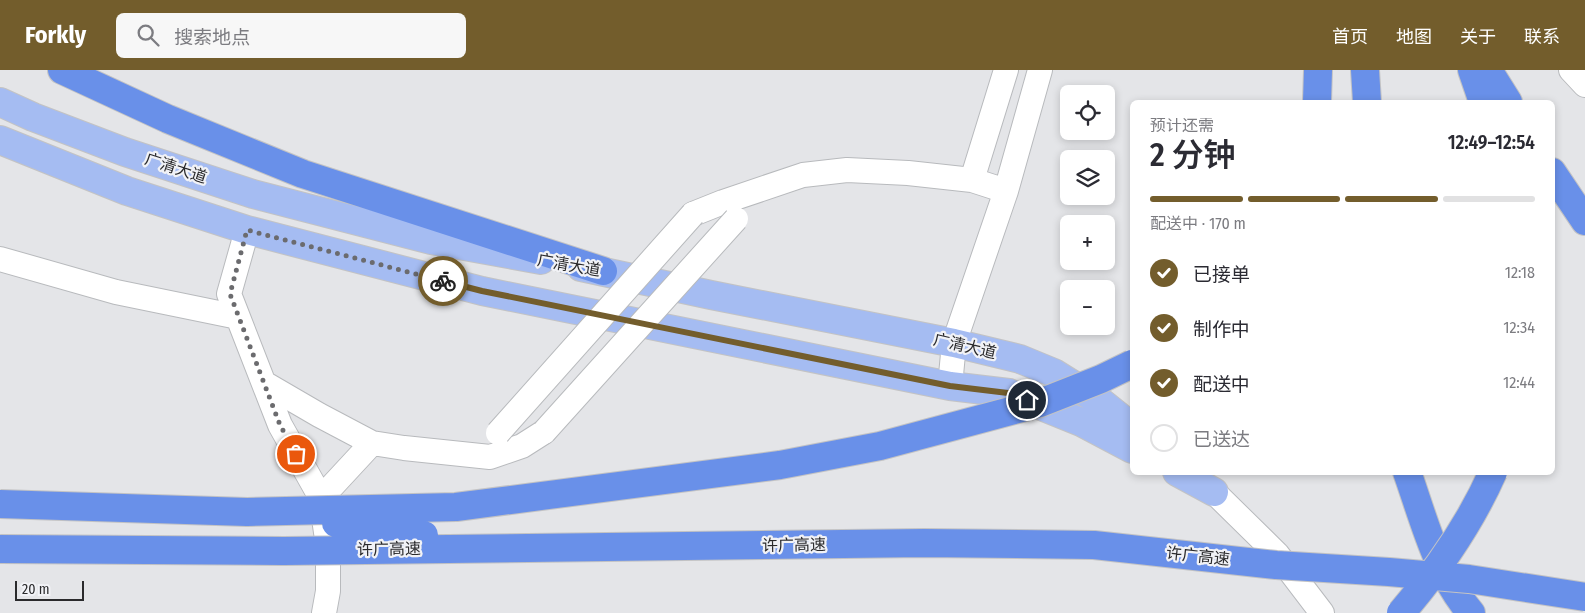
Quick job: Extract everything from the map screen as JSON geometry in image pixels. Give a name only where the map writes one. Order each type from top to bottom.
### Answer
[{"type":"highway","points":[[62,70],[168,119],[303,174],[603,271]]},
{"type":"highway","points":[[1317,100],[1318,70]]},
{"type":"highway","points":[[1365,70],[1367,100]]},
{"type":"highway","points":[[1472,70],[1482,100]]},
{"type":"highway","points":[[1488,70],[1507,100]]},
{"type":"highway","points":[[1555,176],[1585,221]]},
{"type":"highway","points":[[0,504],[247,512],[456,507],[780,465],[880,446],[1040,403],[1101,379],[1130,365]]},
{"type":"highway","points":[[1408,475],[1432,546],[1459,599],[1471,613]]},
{"type":"highway","points":[[1401,613],[1453,546],[1475,510],[1492,475]]},
{"type":"highway","points":[[247,512],[520,547]]},
{"type":"highway","name":"许广高速","points":[[0,550],[284,551],[924,543],[1094,545],[1276,564],[1469,579],[1585,597]]},
{"type":"main road","name":"广清大道","points":[[0,102],[33,117],[125,152],[253,194],[431,240],[603,271],[711,295],[954,343],[1020,359],[1054,373],[1102,403],[1130,425]]},
{"type":"main road","points":[[0,140],[127,191],[247,230],[482,291],[950,386],[1008,393],[1081,422],[1130,448]]},
{"type":"main road","points":[[1183,475],[1214,492]]},
{"type":"main road","points":[[1193,475],[1214,492]]},
{"type":"street","points":[[972,180],[1006,70]]},
{"type":"street","points":[[950,386],[954,343],[1006,191],[1040,70]]},
{"type":"street","points":[[1571,70],[1585,85]]},
{"type":"street","points":[[456,454],[483,445],[498,433],[693,214],[803,175],[847,170],[908,173],[972,180],[1006,191]]},
{"type":"street","points":[[264,383],[372,443],[490,457],[522,446],[544,432],[763,190]]},
{"type":"street","points":[[247,230],[230,294],[280,425],[321,498],[328,546],[328,591],[324,613]]},
{"type":"street","points":[[0,259],[116,292],[238,317]]},
{"type":"street","points":[[321,498],[372,443]]},
{"type":"street","points":[[1214,492],[1277,554],[1322,613]]},
{"type":"way so far","points":[[296,454],[280,425],[230,294],[247,230],[443,281]]},
{"type":"route","points":[[443,281],[482,291],[950,386],[1008,393],[1027,400]]}]
